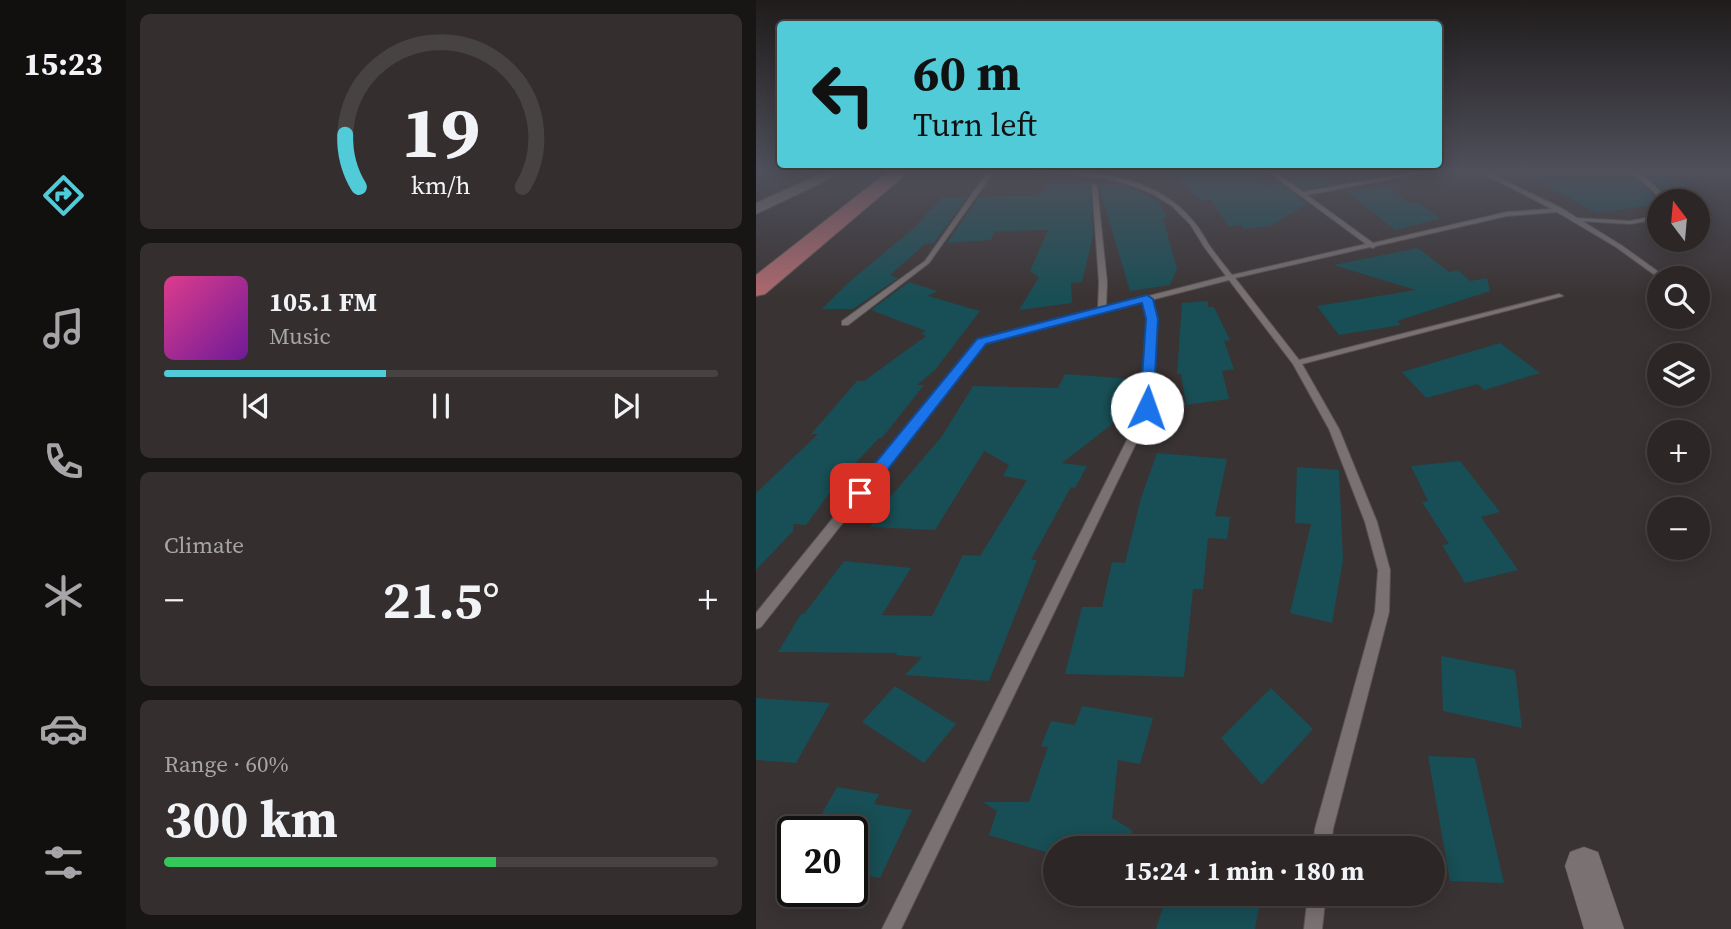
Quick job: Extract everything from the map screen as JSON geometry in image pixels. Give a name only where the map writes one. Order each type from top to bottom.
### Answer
[{"type":"highway","points":[[756,268],[827,213]]},
{"type":"highway","points":[[756,288],[848,213]]},
{"type":"street","points":[[1584,866],[1604,929]]},
{"type":"lane","points":[[845,323],[927,262],[961,213]]},
{"type":"lane","points":[[1097,213],[1103,282],[1102,310]]},
{"type":"lane","points":[[1186,213],[1197,225],[1207,247],[1297,363],[1334,429],[1371,522],[1384,570],[1382,612],[1323,836]]},
{"type":"lane","points":[[1328,213],[1373,246]]},
{"type":"lane","points":[[756,623],[981,341],[1231,277],[1516,213]]},
{"type":"lane","points":[[1568,213],[1648,266]]},
{"type":"lane","points":[[1577,218],[1615,223],[1647,221]]},
{"type":"lane","points":[[1297,363],[1559,296]]},
{"type":"lane","points":[[891,929],[1147,408],[1152,319],[1147,299]]},
{"type":"lane","points":[[1313,929],[1316,906]]},
{"type":"building","points":[[927,213],[955,213],[934,243],[925,244],[890,275],[898,278],[853,309],[822,309],[849,282],[915,227]]},
{"type":"building","points":[[968,213],[1092,213],[1093,236],[1082,282],[1071,283],[1072,303],[1019,310],[1039,277],[1030,271],[1048,230],[995,231],[991,240],[947,243]]},
{"type":"building","points":[[1107,213],[1165,213],[1167,217],[1163,218],[1177,269],[1170,285],[1130,291]]},
{"type":"building","points":[[1220,213],[1291,213],[1270,226],[1244,229],[1241,225],[1229,227]]},
{"type":"building","points":[[1374,213],[1433,213],[1440,219],[1395,230]]},
{"type":"building","points":[[1418,248],[1449,272],[1458,270],[1470,281],[1487,278],[1490,291],[1397,321],[1401,325],[1339,335],[1317,306],[1416,290],[1333,265]]},
{"type":"building","points":[[909,282],[937,291],[928,296],[980,311],[935,370],[917,385],[924,385],[882,438],[879,438],[836,484],[806,525],[794,524],[793,531],[756,570],[756,493],[818,434],[811,434],[857,381],[864,381],[926,336],[921,334],[926,331],[871,310]]},
{"type":"building","points":[[1208,301],[1208,307],[1214,307],[1230,340],[1224,341],[1234,369],[1222,371],[1229,399],[1186,405],[1181,374],[1177,374],[1182,303]]},
{"type":"building","points":[[1500,343],[1540,373],[1484,390],[1478,384],[1426,398],[1402,372]]},
{"type":"building","points":[[1065,374],[1131,379],[1111,425],[1062,463],[1087,466],[1075,488],[1071,487],[1031,560],[1037,560],[989,681],[905,675],[922,657],[896,655],[897,653],[778,652],[801,614],[804,614],[844,561],[911,568],[882,615],[932,616],[963,555],[980,556],[1027,480],[1003,476],[1009,465],[984,451],[935,530],[870,527],[887,501],[942,436],[973,386],[1058,388]]},
{"type":"building","points":[[1157,453],[1227,459],[1215,516],[1230,517],[1227,539],[1208,538],[1203,589],[1193,589],[1184,677],[1065,674],[1082,607],[1102,607],[1112,562],[1125,563],[1141,498]]},
{"type":"building","points":[[1460,461],[1500,512],[1481,517],[1518,570],[1465,583],[1442,545],[1449,544],[1422,502],[1428,501],[1411,466]]},
{"type":"building","points":[[1297,467],[1339,470],[1343,560],[1332,623],[1290,613],[1311,524],[1295,523]]},
{"type":"building","points":[[1441,656],[1515,670],[1522,728],[1443,711]]},
{"type":"building","points":[[895,686],[956,724],[924,763],[862,722]]},
{"type":"building","points":[[1271,688],[1313,729],[1262,785],[1221,738]]},
{"type":"building","points":[[756,698],[830,703],[796,763],[756,760]]},
{"type":"building","points":[[1082,706],[1153,718],[1140,764],[1118,760],[1112,818],[1132,830],[1132,836],[1043,836],[1043,851],[989,835],[997,811],[983,802],[1029,802],[1048,747],[1041,746],[1051,721],[1075,725]]},
{"type":"building","points":[[1428,756],[1475,758],[1504,883],[1450,881],[1445,836],[1442,836]]},
{"type":"building","points":[[837,787],[879,794],[874,804],[912,810],[880,878],[868,876],[868,816],[821,816]]},
{"type":"building","points":[[1163,906],[1260,906],[1255,929],[1156,929]]},
{"type":"route","points":[[860,493],[981,341],[1147,299],[1152,319],[1147,408]]}]
